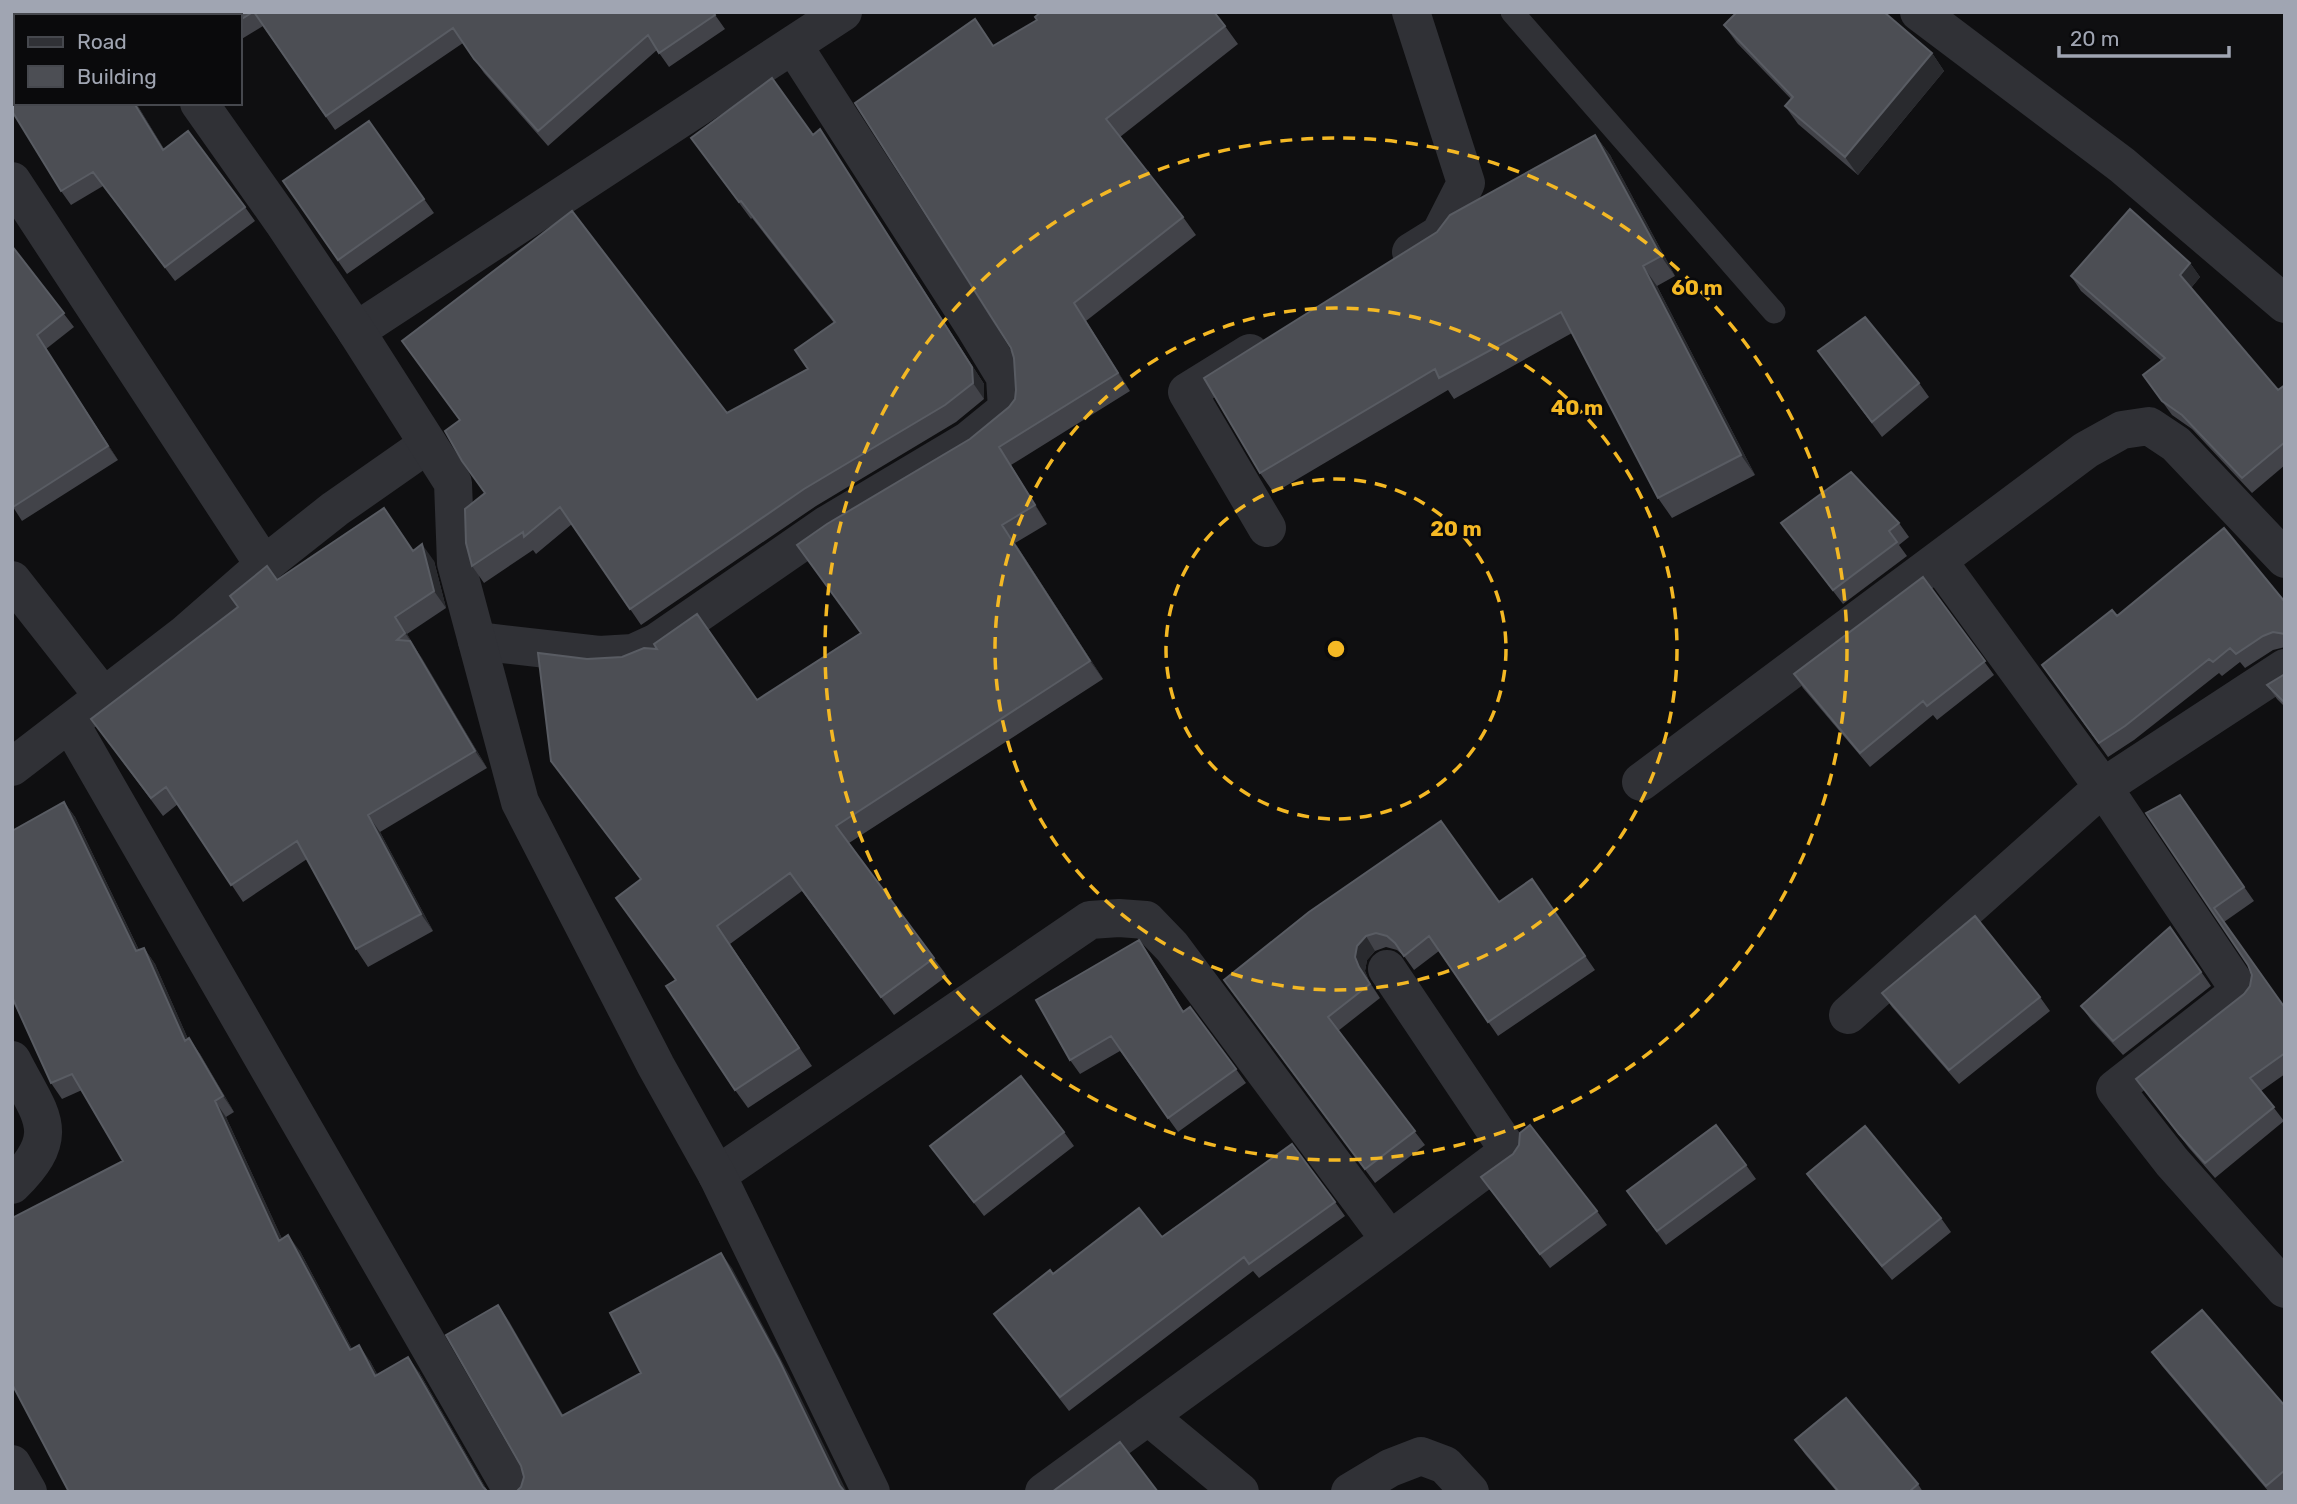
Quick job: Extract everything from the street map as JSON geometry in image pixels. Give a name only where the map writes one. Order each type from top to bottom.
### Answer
[{"type":"street","points":[[356,331],[843,12]]},
{"type":"street","points":[[1382,270],[1440,234],[1466,183],[1410,12]]},
{"type":"street","points":[[1919,12],[2122,165],[2285,304]]},
{"type":"street","points":[[477,641],[599,654],[633,653],[657,642],[828,524],[969,440],[1007,409],[1005,377],[793,45]]},
{"type":"street","points":[[200,105],[356,331],[453,483],[456,563],[520,802],[656,1066],[718,1175],[871,1492]]},
{"type":"street","points":[[12,181],[264,565]]},
{"type":"street","points":[[1267,527],[1187,392],[1279,335]]},
{"type":"street","points":[[1641,782],[2086,450],[2122,430],[2149,426],[2176,444],[2285,559]]},
{"type":"street","points":[[12,767],[184,634],[264,565],[335,509],[428,444]]},
{"type":"street","points":[[1938,561],[2103,787],[2240,991],[2115,1089],[2172,1162],[2285,1289]]},
{"type":"street","points":[[12,580],[104,697]]},
{"type":"street","points":[[1848,1015],[2103,787],[2285,668]]},
{"type":"street","points":[[70,723],[513,1492]]},
{"type":"street","points":[[718,1175],[1090,920],[1146,920],[1172,947],[1390,1240]]},
{"type":"street","points":[[1044,1492],[1509,1151],[1387,969]]},
{"type":"street","points":[[12,1060],[45,1126],[42,1144],[31,1166],[12,1185]]},
{"type":"street","points":[[1147,1416],[1240,1492]]},
{"type":"street","points":[[1350,1492],[1390,1468],[1421,1456],[1445,1465],[1470,1492]]},
{"type":"street","points":[[12,1464],[28,1492]]},
{"type":"lane","points":[[1512,12],[1774,312]]},
{"type":"building","points":[[186,12],[253,12],[242,19],[242,14]]},
{"type":"building","points":[[254,12],[713,12],[715,15],[659,53],[648,35],[538,131],[474,59],[453,28],[326,116]]},
{"type":"building","points":[[1041,12],[1214,12],[1225,26],[1106,119],[1183,217],[1074,303],[1118,373],[999,447],[1035,505],[1002,525],[1090,661],[836,826],[934,958],[881,997],[790,873],[717,926],[799,1048],[735,1090],[666,986],[676,980],[616,898],[641,879],[551,761],[538,653],[587,659],[622,657],[644,648],[657,649],[654,644],[697,614],[757,700],[861,633],[797,545],[827,524],[970,439],[1009,407],[1015,399],[1016,390],[1011,348],[855,103],[975,19],[993,46],[1037,20],[1035,17]]},
{"type":"building","points":[[1737,12],[1884,12],[1932,53],[1845,157],[1785,106],[1793,97],[1724,25]]},
{"type":"building","points":[[772,78],[813,135],[820,129],[972,367],[973,383],[945,405],[804,489],[630,609],[560,507],[524,537],[523,532],[472,566],[466,543],[465,509],[485,493],[445,431],[460,420],[402,341],[572,211],[727,413],[808,369],[795,350],[835,322],[691,138]]},
{"type":"building","points":[[12,105],[135,105],[163,150],[188,131],[245,207],[165,267],[93,172],[61,191],[12,111]]},
{"type":"building","points":[[369,121],[424,199],[338,260],[283,181]]},
{"type":"building","points":[[1595,135],[1661,256],[1643,266],[1741,455],[1658,498],[1561,312],[1439,378],[1435,369],[1260,473],[1204,378],[1437,232],[1450,215]]},
{"type":"building","points":[[2130,209],[2190,263],[2180,275],[2278,390],[2285,385],[2285,442],[2242,478],[2182,415],[2162,401],[2143,375],[2165,358],[2071,276]]},
{"type":"building","points":[[12,246],[64,313],[37,335],[108,446],[13,507]]},
{"type":"building","points":[[1865,317],[1919,383],[1872,422],[1818,351]]},
{"type":"building","points":[[1851,472],[1899,523],[1889,531],[1897,542],[1833,590],[1781,523]]},
{"type":"building","points":[[384,508],[413,551],[422,544],[434,591],[395,617],[405,633],[397,640],[410,641],[475,751],[368,815],[421,914],[356,949],[297,841],[231,885],[166,787],[151,798],[91,719],[238,607],[230,596],[267,566],[277,580]]},
{"type":"building","points":[[2224,528],[2285,602],[2285,634],[2273,632],[2236,654],[2230,648],[2213,662],[2209,659],[2125,726],[2099,743],[2042,665],[2112,610],[2117,616]]},
{"type":"building","points":[[1923,577],[1985,661],[1927,706],[1923,701],[1860,753],[1794,674]]},
{"type":"building","points":[[2285,674],[2285,703],[2267,685]]},
{"type":"building","points":[[2180,795],[2244,887],[2214,908],[2285,1008],[2285,1053],[2250,1078],[2274,1107],[2205,1163],[2136,1079],[2244,994],[2250,986],[2252,975],[2248,965],[2146,813]]},
{"type":"building","points":[[64,802],[136,951],[144,948],[185,1041],[189,1038],[223,1096],[215,1101],[279,1241],[288,1235],[350,1350],[359,1345],[375,1376],[408,1357],[488,1492],[69,1492],[12,1384],[12,1218],[123,1161],[72,1074],[51,1083],[12,997],[12,831]]},
{"type":"building","points":[[1441,821],[1499,902],[1532,879],[1585,956],[1488,1022],[1429,936],[1404,956],[1387,936],[1376,933],[1366,936],[1357,946],[1355,957],[1370,984],[1328,1017],[1415,1131],[1365,1169],[1224,980],[1309,912]]},
{"type":"building","points":[[1975,916],[2040,997],[1949,1070],[1882,993]]},
{"type":"building","points":[[2170,927],[2201,972],[2113,1041],[2081,1006]]},
{"type":"building","points":[[1139,940],[1183,1012],[1190,1007],[1236,1069],[1168,1118],[1111,1036],[1070,1060],[1036,1000]]},
{"type":"building","points":[[1021,1076],[1064,1132],[974,1202],[930,1146]]},
{"type":"building","points":[[1530,1125],[1597,1211],[1540,1254],[1481,1177],[1513,1154],[1519,1145],[1520,1133]]},
{"type":"building","points":[[1716,1125],[1746,1165],[1657,1231],[1627,1191]]},
{"type":"building","points":[[1865,1126],[1941,1218],[1882,1266],[1807,1174]]},
{"type":"building","points":[[1292,1144],[1335,1202],[1249,1264],[1244,1257],[1060,1397],[994,1314],[1050,1270],[1053,1274],[1139,1208],[1162,1237]]},
{"type":"building","points":[[721,1253],[779,1360],[845,1492],[516,1492],[524,1477],[521,1466],[446,1335],[498,1305],[562,1416],[641,1373],[610,1313]]},
{"type":"building","points":[[2202,1310],[2285,1406],[2285,1470],[2266,1486],[2152,1352]]},
{"type":"building","points":[[1846,1398],[1918,1484],[1909,1492],[1839,1492],[1795,1440]]},
{"type":"building","points":[[1120,1442],[1158,1492],[1052,1492]]}]
